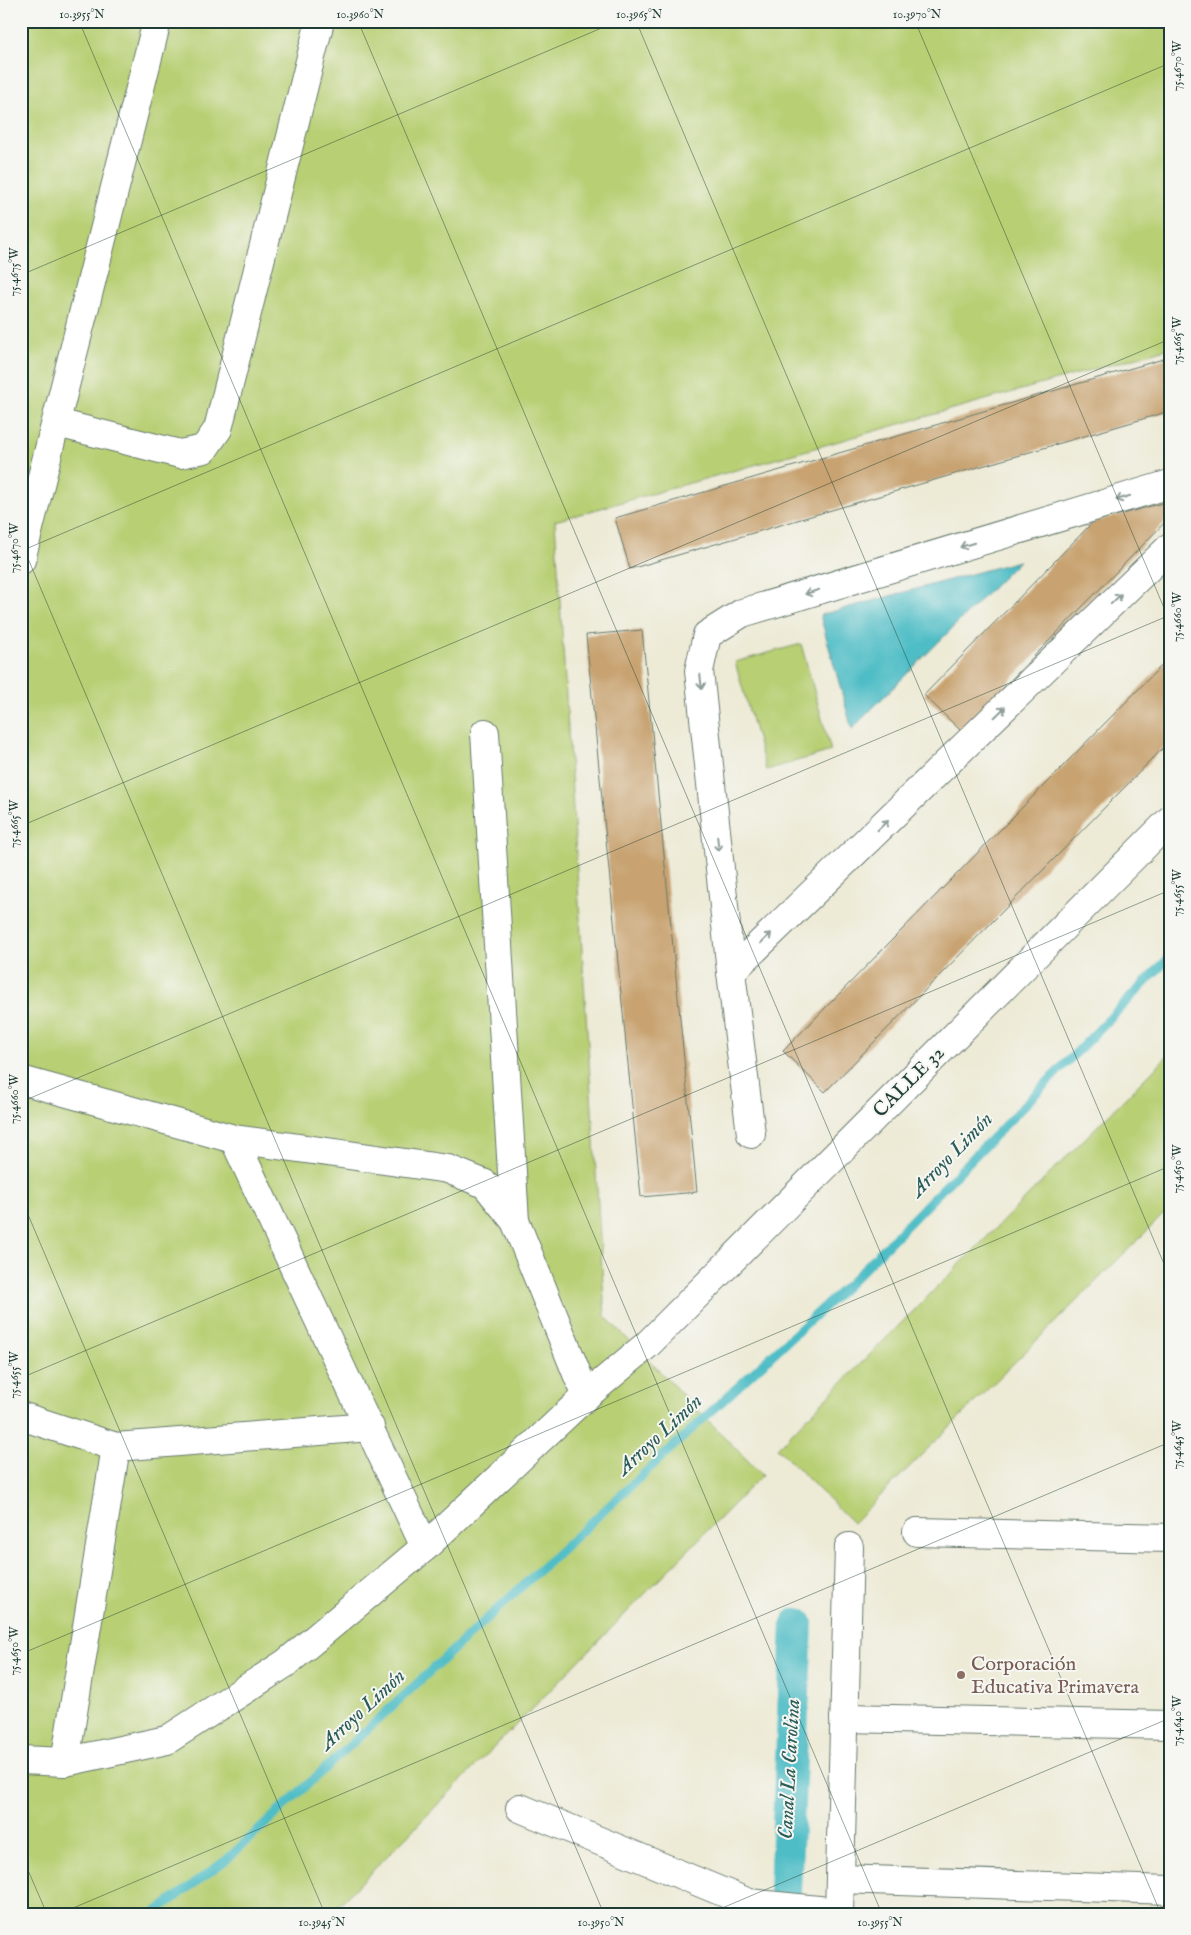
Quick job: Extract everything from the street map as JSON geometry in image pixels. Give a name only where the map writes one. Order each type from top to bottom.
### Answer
[{"type":"street","points":[[21,560],[157,21]]},
{"type":"street","points":[[57,423],[180,454],[204,449],[218,429],[320,21]]},
{"type":"street","points":[[752,1134],[731,972],[699,672],[707,634],[742,613],[1170,484]]},
{"type":"street","points":[[731,972],[1170,547]]},
{"type":"street","points":[[485,733],[515,1221]]},
{"type":"street","name":"CALLE 32","points":[[21,1760],[65,1762],[167,1740],[286,1663],[425,1547],[586,1396],[648,1344],[1170,820]]},
{"type":"street","points":[[21,1080],[234,1139],[448,1169],[485,1184],[515,1221],[586,1396]]},
{"type":"street","points":[[234,1139],[425,1547]]},
{"type":"street","points":[[21,1416],[116,1446],[370,1427]]},
{"type":"street","points":[[65,1762],[116,1446]]},
{"type":"street","points":[[917,1532],[1170,1538]]},
{"type":"street","points":[[520,1808],[749,1903],[839,1913],[849,1547]]},
{"type":"street","points":[[844,1718],[1170,1725]]},
{"type":"street","points":[[840,1879],[1170,1890]]},
{"type":"green space","points":[[21,21],[1170,21],[1170,348],[555,521],[605,1316],[762,1475],[330,1914],[21,1914]]},
{"type":"green space","points":[[801,644],[831,751],[766,770],[735,662]]},
{"type":"green space","points":[[1170,1053],[1170,1208],[853,1523],[777,1448]]},
{"type":"water","points":[[1019,561],[852,729],[820,615]]},
{"type":"building","points":[[1170,357],[1170,411],[630,569],[615,518]]},
{"type":"building","points":[[1170,501],[1170,517],[961,731],[924,695],[1093,522]]},
{"type":"building","points":[[642,630],[697,1192],[641,1197],[586,635]]},
{"type":"building","points":[[1170,657],[1170,741],[825,1092],[783,1051]]},
{"type":"waterway","name":"Arroyo Limón","points":[[153,1914],[226,1860],[850,1283],[1170,957]]},
{"type":"waterway","name":"Canal La Carolina","points":[[784,1914],[797,1624]]},
{"type":"place","name":"Corporación Educativa Primavera","points":[[961,1675]]}]
